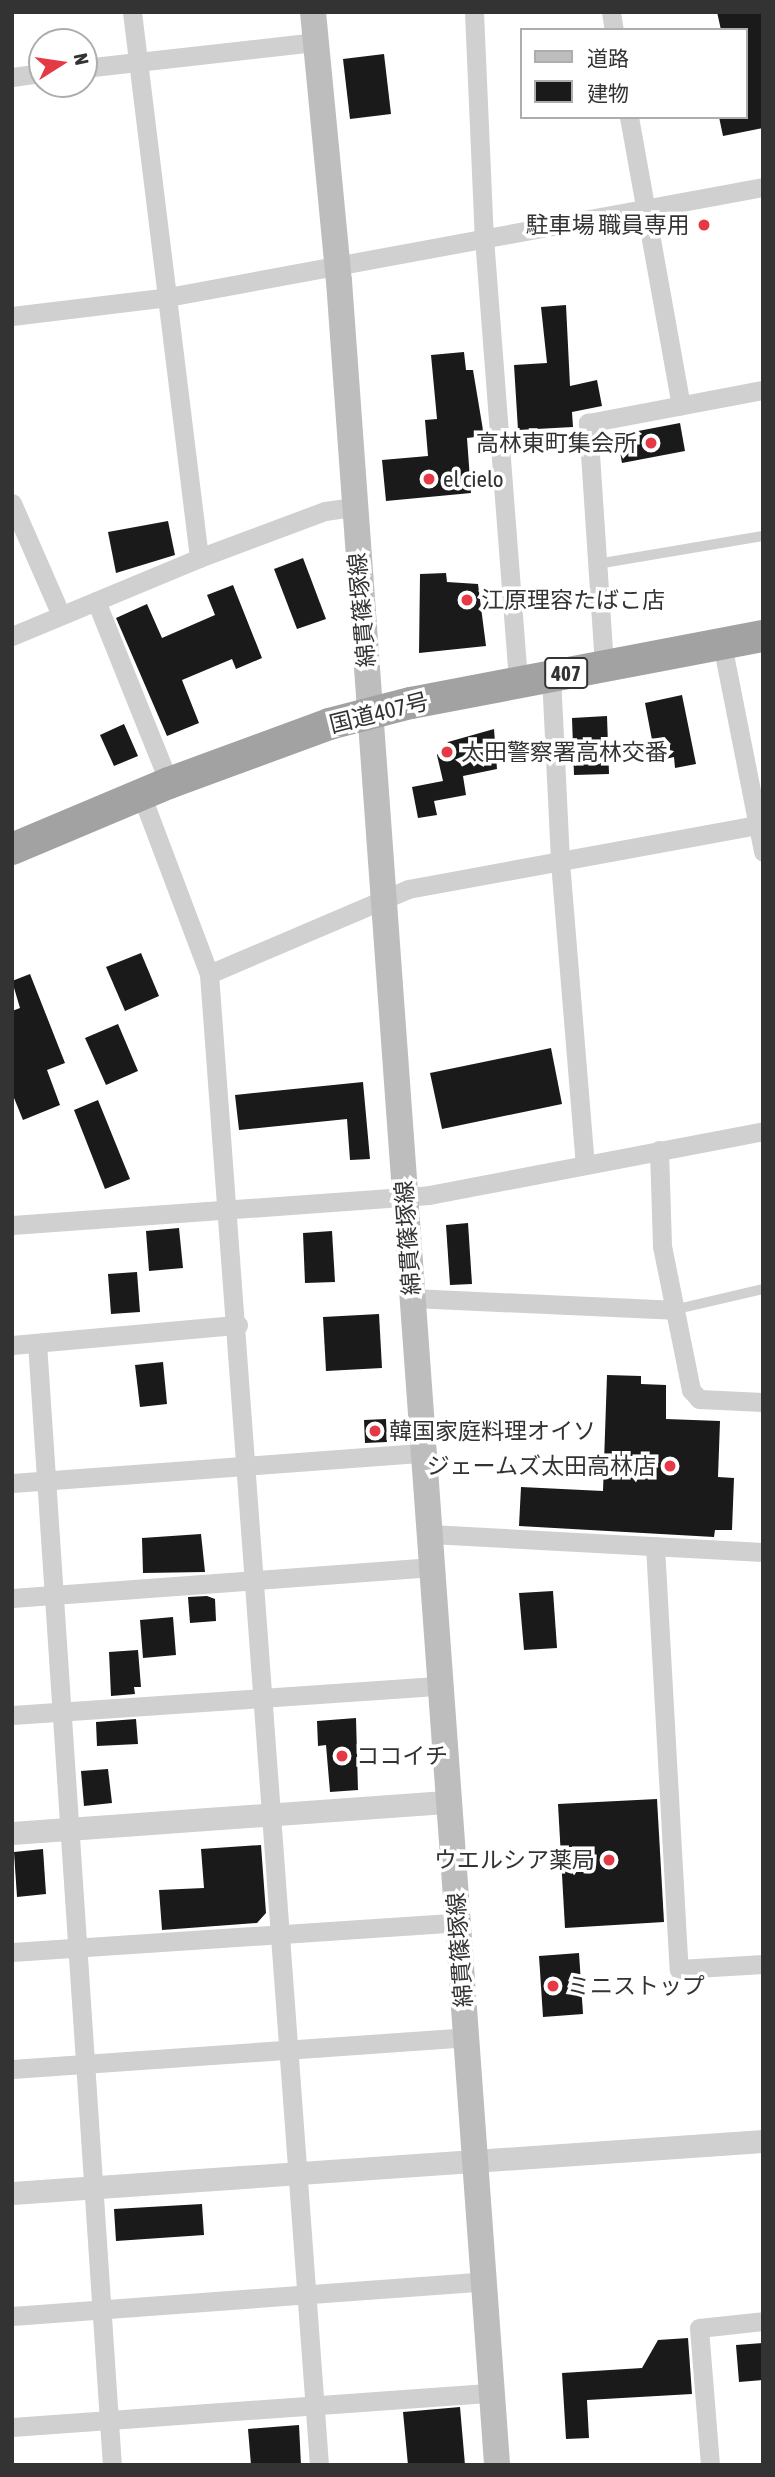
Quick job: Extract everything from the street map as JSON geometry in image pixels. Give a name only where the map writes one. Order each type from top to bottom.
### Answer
[{"type":"highway","name":"国道407号","points":[[12,849],[155,789],[371,712],[763,636]]},
{"type":"main road","name":"綿貫篠塚線","points":[[313,12],[338,266],[497,2465]]},
{"type":"street","points":[[132,12],[199,558]]},
{"type":"street","points":[[474,12],[484,238],[518,682]]},
{"type":"street","points":[[98,66],[317,42]]},
{"type":"street","points":[[629,119],[681,405]]},
{"type":"street","points":[[12,316],[168,297],[763,187]]},
{"type":"street","points":[[604,665],[588,423],[763,390]]},
{"type":"street","points":[[12,503],[61,615]]},
{"type":"street","points":[[12,636],[199,558],[325,511],[354,507]]},
{"type":"street","points":[[96,601],[209,974],[284,1935],[319,2465]]},
{"type":"street","points":[[722,644],[760,825],[763,852]]},
{"type":"street","points":[[551,676],[560,862],[585,1164]]},
{"type":"street","points":[[209,974],[408,888],[760,825]]},
{"type":"street","points":[[12,1225],[405,1197],[763,1131]]},
{"type":"street","points":[[659,1150],[662,1246],[691,1390],[699,1399],[763,1402]]},
{"type":"street","points":[[412,1298],[673,1310]]},
{"type":"street","points":[[12,1345],[237,1325]]},
{"type":"street","points":[[37,1343],[112,2465]]},
{"type":"street","points":[[12,1483],[423,1453]]},
{"type":"street","points":[[430,1534],[763,1552]]},
{"type":"street","points":[[654,1546],[679,1969],[763,1964]]},
{"type":"street","points":[[12,1598],[432,1567]]},
{"type":"street","points":[[12,1715],[440,1686]]},
{"type":"street","points":[[12,1833],[449,1802]]},
{"type":"street","points":[[12,1952],[458,1922]]},
{"type":"street","points":[[12,2069],[466,2037]]},
{"type":"street","points":[[12,2193],[763,2141]]},
{"type":"street","points":[[12,2316],[483,2281]]},
{"type":"street","points":[[710,2465],[699,2328],[763,2321]]},
{"type":"street","points":[[12,2427],[315,2403],[491,2393]]},
{"type":"lane","points":[[597,564],[763,536]]},
{"type":"lane","points":[[673,1310],[763,1289]]},
{"type":"building","points":[[717,12],[763,12],[763,128],[723,136],[719,119],[747,119],[747,28],[721,28]]},
{"type":"building","points":[[384,54],[391,114],[350,119],[343,59]]},
{"type":"building","points":[[566,305],[570,386],[597,380],[602,406],[572,412],[573,427],[518,430],[514,365],[547,363],[541,307]]},
{"type":"building","points":[[464,352],[466,370],[473,370],[484,436],[467,438],[471,493],[386,501],[382,460],[428,456],[425,420],[437,419],[431,355]]},
{"type":"building","name":"高林東町集会所","points":[[680,423],[685,451],[622,463],[617,435]]},
{"type":"building","points":[[168,521],[175,555],[116,573],[108,532]]},
{"type":"building","points":[[303,558],[326,619],[297,629],[274,569]]},
{"type":"building","points":[[446,573],[447,582],[478,584],[486,646],[419,653],[420,574]]},
{"type":"building","points":[[233,585],[262,658],[236,669],[232,659],[182,680],[199,723],[167,736],[116,618],[147,604],[162,638],[215,615],[207,595]]},
{"type":"building","points":[[682,695],[696,764],[675,768],[674,757],[656,761],[645,703]]},
{"type":"building","points":[[607,716],[609,774],[574,775],[572,718]]},
{"type":"building","points":[[124,724],[138,756],[114,766],[100,735]]},
{"type":"building","points":[[494,729],[497,769],[463,776],[466,795],[434,801],[437,815],[418,818],[412,787],[443,781],[437,755],[448,742]]},
{"type":"building","points":[[141,953],[159,996],[125,1011],[106,967]]},
{"type":"building","points":[[30,974],[65,1063],[47,1070],[60,1105],[23,1120],[12,1093],[12,1011],[20,1008],[12,981]]},
{"type":"building","points":[[118,1024],[138,1071],[106,1085],[85,1038]]},
{"type":"building","points":[[551,1048],[562,1104],[442,1129],[430,1073]]},
{"type":"building","points":[[363,1082],[370,1159],[350,1160],[347,1119],[239,1130],[235,1095]]},
{"type":"building","points":[[98,1100],[130,1179],[105,1189],[74,1110]]},
{"type":"building","points":[[468,1223],[472,1284],[450,1285],[446,1225]]},
{"type":"building","points":[[179,1228],[183,1268],[149,1271],[146,1231]]},
{"type":"building","points":[[332,1231],[335,1282],[305,1283],[303,1233]]},
{"type":"building","points":[[137,1272],[140,1312],[111,1314],[108,1274]]},
{"type":"building","points":[[379,1314],[382,1368],[326,1371],[323,1317]]},
{"type":"building","points":[[163,1362],[167,1404],[140,1407],[135,1365]]},
{"type":"building","points":[[607,1375],[641,1376],[641,1384],[666,1385],[666,1419],[720,1421],[718,1477],[734,1478],[732,1530],[715,1530],[714,1537],[519,1526],[521,1487],[603,1491]]},
{"type":"building","name":"韓国家庭料理オイソ","points":[[386,1419],[387,1442],[365,1443],[364,1420]]},
{"type":"building","points":[[201,1534],[205,1572],[143,1573],[142,1538]]},
{"type":"building","points":[[553,1591],[557,1648],[524,1650],[519,1593]]},
{"type":"building","points":[[207,1596],[215,1599],[216,1621],[190,1623],[188,1597]]},
{"type":"building","points":[[173,1617],[176,1655],[143,1658],[140,1620]]},
{"type":"building","points":[[138,1650],[141,1687],[134,1687],[135,1694],[111,1696],[109,1652]]},
{"type":"building","points":[[356,1718],[358,1790],[330,1792],[326,1745],[318,1746],[317,1721]]},
{"type":"building","points":[[136,1719],[138,1744],[97,1746],[96,1722]]},
{"type":"building","points":[[108,1769],[112,1803],[84,1806],[81,1771]]},
{"type":"building","points":[[657,1799],[664,1922],[565,1928],[558,1804]]},
{"type":"building","points":[[261,1845],[266,1913],[257,1923],[162,1930],[159,1890],[204,1888],[201,1849]]},
{"type":"building","points":[[43,1849],[46,1894],[17,1897],[14,1852]]},
{"type":"building","points":[[579,1953],[583,2014],[543,2017],[539,1956]]},
{"type":"building","points":[[202,2204],[204,2235],[116,2241],[114,2209]]},
{"type":"building","points":[[688,2338],[692,2394],[587,2400],[589,2438],[566,2439],[562,2373],[642,2368],[658,2340]]},
{"type":"building","points":[[763,2343],[763,2380],[739,2382],[736,2345]]},
{"type":"building","points":[[460,2407],[465,2465],[408,2465],[403,2412]]},
{"type":"building","points":[[299,2425],[301,2465],[251,2465],[248,2429]]},
{"type":"place","name":"駐車場 職員専用","points":[[704,225]]},
{"type":"place","name":"高林東町集会所","points":[[651,443]]},
{"type":"place","name":"el cielo","points":[[429,479]]},
{"type":"place","name":"江原理容たばこ店","points":[[467,600]]},
{"type":"place","name":"太田警察署高林交番","points":[[447,752]]},
{"type":"place","name":"韓国家庭料理オイソ","points":[[375,1431]]},
{"type":"place","name":"ジェームズ太田高林店","points":[[670,1466]]},
{"type":"place","name":"ココイチ","points":[[342,1756]]},
{"type":"place","name":"ウエルシア薬局","points":[[609,1860]]},
{"type":"place","name":"ミニストップ","points":[[553,1986]]}]
